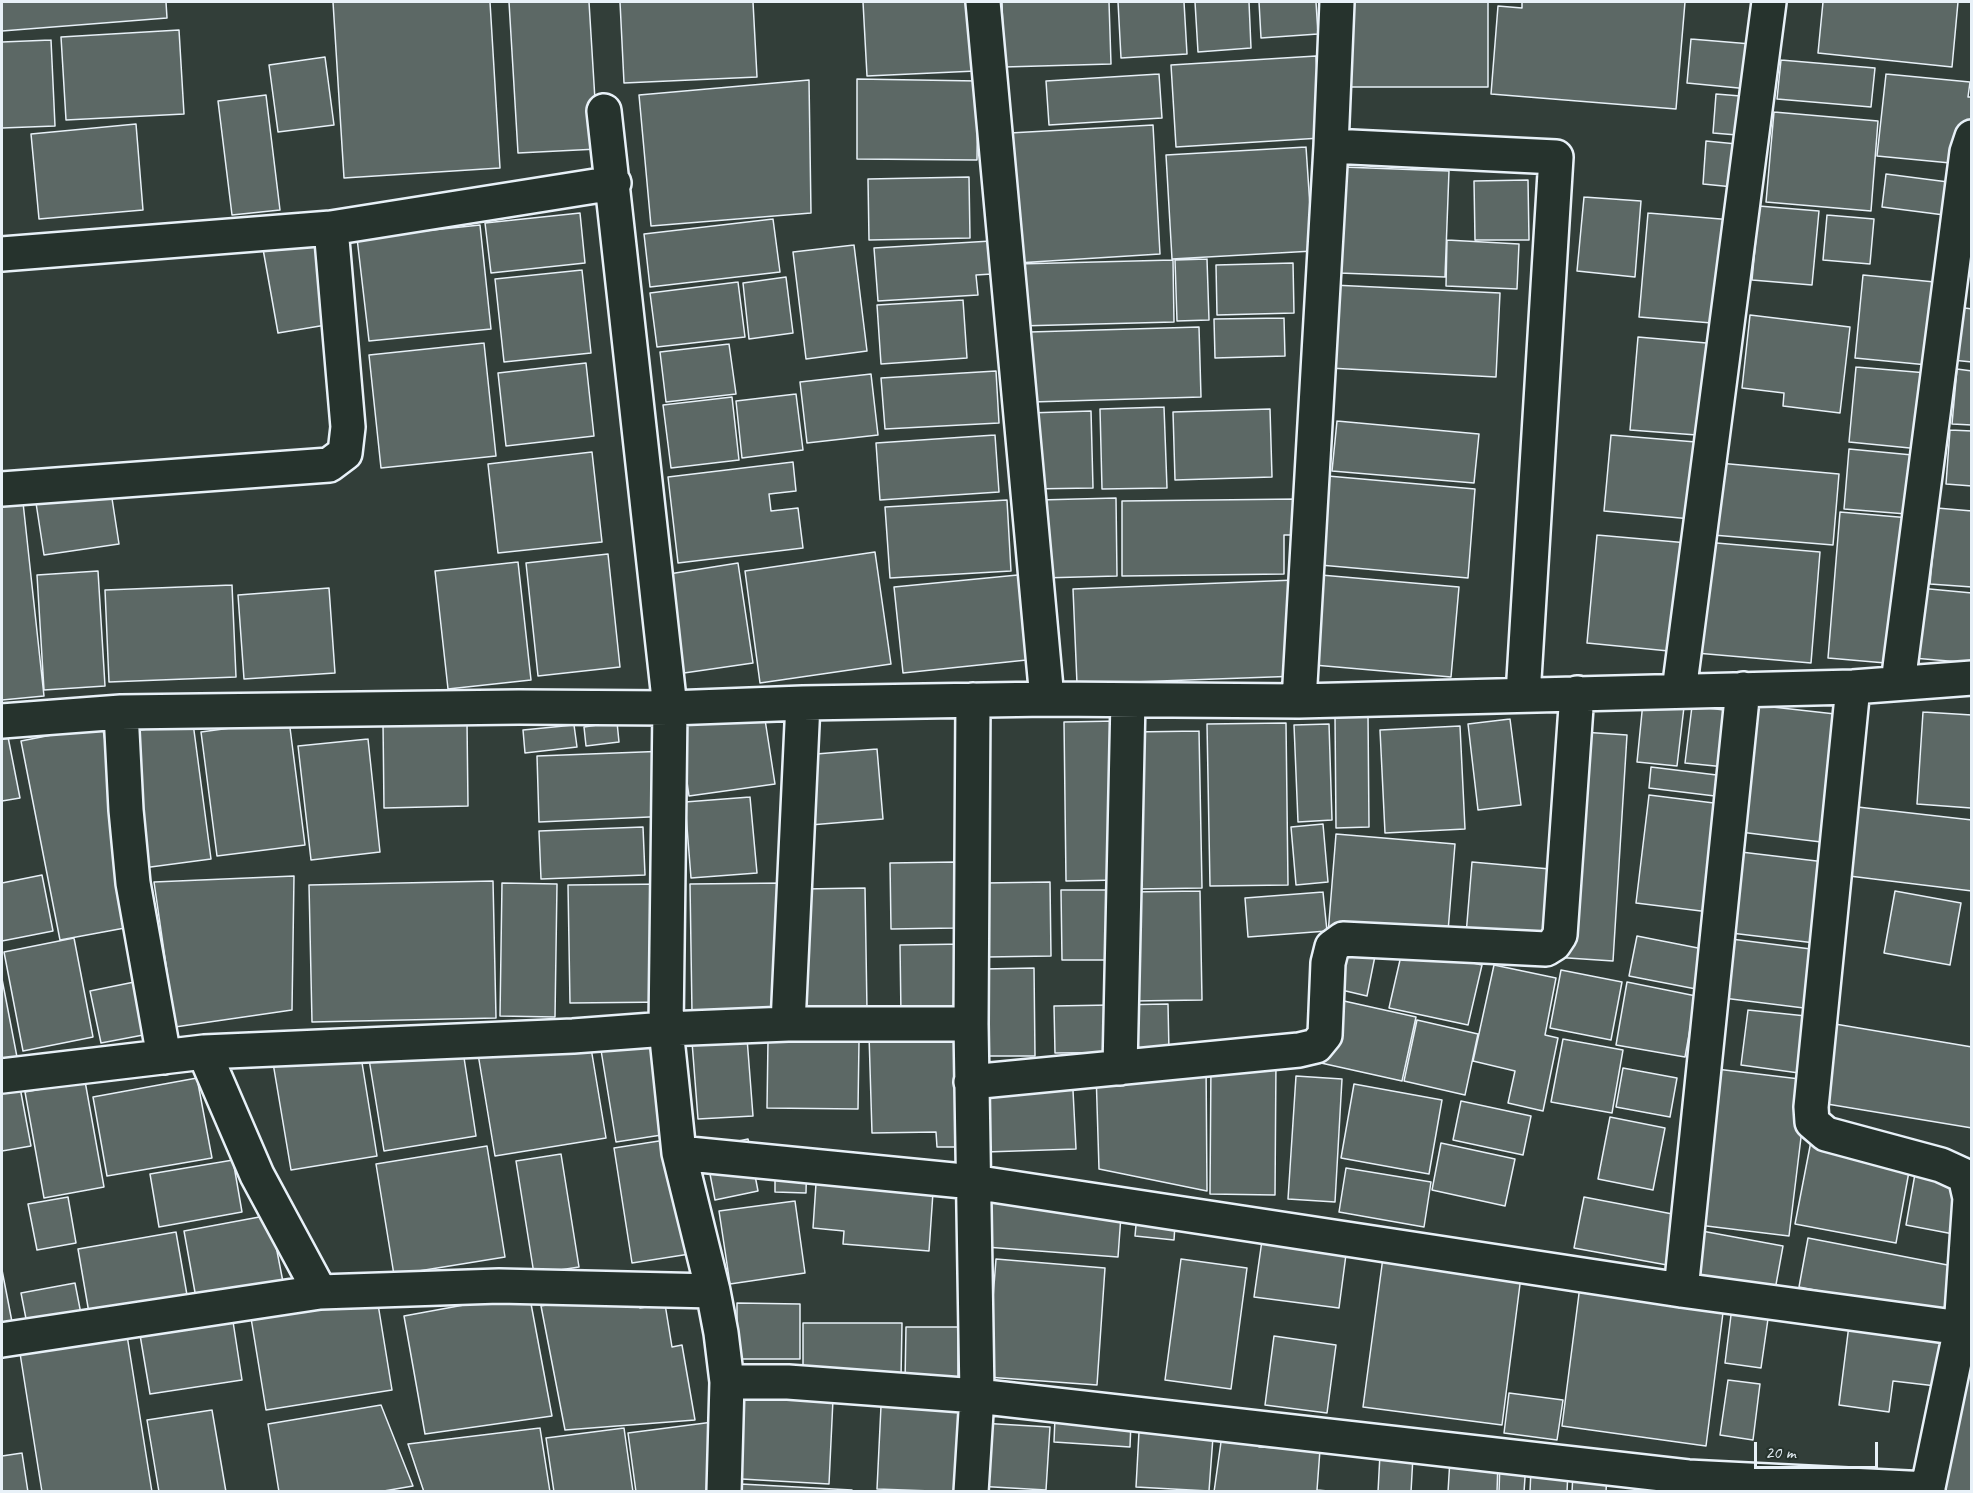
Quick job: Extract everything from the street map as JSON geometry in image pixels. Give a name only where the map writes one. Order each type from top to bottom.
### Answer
[{"type":"street","points":[[983,2],[1047,699]]},
{"type":"street","points":[[1299,701],[1331,146],[1337,2]]},
{"type":"street","points":[[1679,691],[1769,2]]},
{"type":"street","points":[[604,111],[614,183],[670,708],[666,1029],[679,1154],[713,1291],[721,1333],[727,1382],[724,1491]]},
{"type":"street","points":[[1898,683],[1967,152],[1971,137]]},
{"type":"street","points":[[1331,146],[1556,157],[1523,694]]},
{"type":"street","points":[[2,254],[331,228],[614,183]]},
{"type":"street","points":[[2,489],[329,465],[345,453],[348,427],[331,228]]},
{"type":"street","points":[[2,721],[121,712],[519,707],[670,708],[803,703],[1047,699],[1299,701],[1853,687],[1971,678]]},
{"type":"street","points":[[727,1382],[788,1382],[977,1396],[1688,1477],[1928,1490],[1963,1363],[1961,1328],[1970,1182],[1941,1165],[1826,1134],[1812,1122],[1811,1107],[1853,687]]},
{"type":"street","points":[[1681,1290],[1743,689]]},
{"type":"street","points":[[971,1082],[1299,1050],[1316,1046],[1325,1035],[1328,963],[1332,947],[1343,939],[1546,949],[1554,944],[1560,935],[1577,693]]},
{"type":"street","points":[[971,1491],[977,1396],[971,1082],[973,700]]},
{"type":"street","points":[[1120,1068],[1128,700]]},
{"type":"street","points":[[788,1024],[803,703]]},
{"type":"street","points":[[121,712],[126,810],[133,883],[164,1057]]},
{"type":"street","points":[[2,1076],[204,1052],[788,1024],[971,1024]]},
{"type":"street","points":[[204,1052],[257,1175],[320,1292]]},
{"type":"street","points":[[679,1154],[973,1182],[1681,1290],[1961,1328]]},
{"type":"street","points":[[2,1340],[320,1292],[499,1286],[713,1291]]},
{"type":"building","points":[[2,2],[166,2],[167,18],[2,31]]},
{"type":"building","points":[[333,2],[490,2],[500,168],[344,178]]},
{"type":"building","points":[[509,2],[589,2],[598,149],[518,153]]},
{"type":"building","points":[[620,2],[753,2],[757,77],[624,83]]},
{"type":"building","points":[[863,2],[973,2],[976,71],[867,76]]},
{"type":"building","points":[[1002,2],[1109,2],[1111,64],[1004,67]]},
{"type":"building","points":[[1118,2],[1184,2],[1187,54],[1121,58]]},
{"type":"building","points":[[1195,2],[1249,2],[1251,48],[1198,52]]},
{"type":"building","points":[[1259,2],[1316,2],[1318,34],[1261,38]]},
{"type":"building","points":[[1340,2],[1488,2],[1488,87],[1339,87]]},
{"type":"building","points":[[1522,2],[1685,2],[1676,109],[1491,94],[1498,6],[1522,8]]},
{"type":"building","points":[[1823,2],[1958,2],[1952,67],[1818,53]]},
{"type":"building","points":[[179,30],[184,114],[66,120],[61,37]]},
{"type":"building","points":[[1691,39],[1763,45],[1759,90],[1687,83]]},
{"type":"building","points":[[51,40],[55,126],[2,128],[2,42]]},
{"type":"building","points":[[1316,56],[1321,138],[1176,147],[1171,65]]},
{"type":"building","points":[[325,57],[334,125],[278,132],[269,65]]},
{"type":"building","points":[[1781,60],[1875,68],[1871,107],[1777,99]]},
{"type":"building","points":[[1159,74],[1162,118],[1049,125],[1046,81]]},
{"type":"building","points":[[1886,74],[1970,82],[1968,97],[1972,97],[1972,126],[1961,164],[1877,156]]},
{"type":"building","points":[[857,79],[978,81],[977,160],[857,159]]},
{"type":"building","points":[[809,80],[811,213],[651,226],[639,95]]},
{"type":"building","points":[[1716,94],[1765,98],[1761,137],[1713,133]]},
{"type":"building","points":[[266,95],[280,210],[232,215],[218,101]]},
{"type":"building","points":[[1774,112],[1878,121],[1871,211],[1766,202]]},
{"type":"building","points":[[136,124],[143,210],[39,219],[31,134]]},
{"type":"building","points":[[1153,125],[1160,254],[1017,263],[1010,133]]},
{"type":"building","points":[[1706,141],[1747,145],[1743,188],[1703,184]]},
{"type":"building","points":[[1306,147],[1313,251],[1172,259],[1166,155]]},
{"type":"building","points":[[1343,167],[1449,171],[1445,277],[1339,273]]},
{"type":"building","points":[[1886,174],[1956,183],[1952,216],[1882,207]]},
{"type":"building","points":[[969,177],[970,238],[869,240],[868,179]]},
{"type":"building","points":[[1528,180],[1529,240],[1475,240],[1474,181]]},
{"type":"building","points":[[1584,197],[1641,201],[1635,277],[1577,271]]},
{"type":"building","points":[[1759,206],[1819,211],[1812,285],[1752,280]]},
{"type":"building","points":[[580,213],[585,263],[491,273],[485,223]]},
{"type":"building","points":[[1648,213],[1733,220],[1724,324],[1639,317]]},
{"type":"building","points":[[1827,215],[1874,219],[1870,264],[1823,260]]},
{"type":"building","points":[[773,219],[780,272],[650,287],[644,234]]},
{"type":"building","points":[[480,225],[491,329],[369,341],[357,238]]},
{"type":"building","points":[[317,239],[332,324],[278,333],[263,249]]},
{"type":"building","points":[[1447,240],[1519,244],[1517,289],[1446,286]]},
{"type":"building","points":[[991,241],[992,274],[976,275],[978,295],[878,301],[874,248]]},
{"type":"building","points":[[854,245],[867,351],[806,359],[793,252]]},
{"type":"building","points":[[1207,259],[1209,320],[1177,321],[1175,260]]},
{"type":"building","points":[[1173,260],[1174,322],[1019,326],[1017,264]]},
{"type":"building","points":[[1293,263],[1294,313],[1217,315],[1216,265]]},
{"type":"building","points":[[582,270],[591,353],[504,362],[495,279]]},
{"type":"building","points":[[1863,275],[1945,283],[1938,366],[1855,358]]},
{"type":"building","points":[[786,277],[793,333],[749,339],[743,283]]},
{"type":"building","points":[[738,282],[745,337],[657,347],[650,293]]},
{"type":"building","points":[[1333,285],[1500,293],[1496,377],[1329,368]]},
{"type":"building","points":[[963,300],[967,358],[881,364],[877,305]]},
{"type":"building","points":[[1958,307],[1972,309],[1972,362],[1952,360]]},
{"type":"building","points":[[1750,315],[1850,327],[1840,413],[1783,406],[1784,393],[1742,388]]},
{"type":"building","points":[[1284,318],[1285,356],[1215,358],[1214,319]]},
{"type":"building","points":[[1199,327],[1201,397],[1032,402],[1030,332]]},
{"type":"building","points":[[1638,337],[1718,344],[1710,436],[1630,430]]},
{"type":"building","points":[[484,343],[496,456],[381,468],[369,355]]},
{"type":"building","points":[[729,344],[736,394],[666,402],[660,352]]},
{"type":"building","points":[[586,363],[594,436],[506,446],[498,373]]},
{"type":"building","points":[[1856,367],[1927,373],[1920,449],[1849,442]]},
{"type":"building","points":[[1957,369],[1972,371],[1972,425],[1952,424]]},
{"type":"building","points":[[996,371],[999,423],[885,429],[881,378]]},
{"type":"building","points":[[871,374],[878,435],[807,443],[800,382]]},
{"type":"building","points":[[796,394],[803,450],[742,458],[736,401]]},
{"type":"building","points":[[732,397],[739,460],[671,468],[663,405]]},
{"type":"building","points":[[1164,407],[1167,488],[1102,489],[1100,409]]},
{"type":"building","points":[[1270,409],[1272,477],[1175,480],[1173,412]]},
{"type":"building","points":[[1091,411],[1093,488],[1029,489],[1028,413]]},
{"type":"building","points":[[1337,421],[1479,434],[1474,483],[1332,471]]},
{"type":"building","points":[[1950,430],[1972,431],[1972,486],[1946,484]]},
{"type":"building","points":[[995,435],[999,492],[880,500],[876,443]]},
{"type":"building","points":[[1611,435],[1708,443],[1702,520],[1604,511]]},
{"type":"building","points":[[1849,449],[1923,456],[1919,515],[1844,509]]},
{"type":"building","points":[[592,452],[602,542],[498,553],[488,464]]},
{"type":"building","points":[[793,462],[796,491],[769,494],[771,511],[798,508],[803,548],[678,563],[668,477]]},
{"type":"building","points":[[1719,463],[1839,474],[1833,545],[1713,535]]},
{"type":"building","points":[[1328,476],[1475,489],[1468,578],[1320,565]]},
{"type":"building","points":[[21,484],[44,696],[2,700],[2,486]]},
{"type":"building","points":[[111,492],[119,544],[44,555],[36,503]]},
{"type":"building","points":[[1116,498],[1117,576],[1042,578],[1039,500]]},
{"type":"building","points":[[1298,499],[1298,535],[1284,535],[1284,574],[1122,576],[1122,501]]},
{"type":"building","points":[[1007,500],[1011,571],[890,578],[885,507]]},
{"type":"building","points":[[1937,508],[1972,511],[1972,587],[1930,584]]},
{"type":"building","points":[[1840,512],[1910,518],[1897,664],[1828,658]]},
{"type":"building","points":[[1597,535],[1688,543],[1679,652],[1587,643]]},
{"type":"building","points":[[1705,542],[1820,552],[1811,663],[1696,653]]},
{"type":"building","points":[[875,552],[891,664],[760,683],[745,571]]},
{"type":"building","points":[[608,554],[620,667],[538,676],[526,563]]},
{"type":"building","points":[[518,562],[531,680],[448,689],[435,571]]},
{"type":"building","points":[[738,563],[753,663],[684,673],[669,574]]},
{"type":"building","points":[[98,571],[105,686],[44,690],[37,575]]},
{"type":"building","points":[[1028,574],[1036,659],[903,673],[894,587]]},
{"type":"building","points":[[1321,575],[1459,587],[1451,677],[1314,665]]},
{"type":"building","points":[[1295,580],[1299,676],[1077,684],[1073,589]]},
{"type":"building","points":[[232,585],[236,677],[109,682],[105,590]]},
{"type":"building","points":[[329,588],[335,673],[244,679],[238,595]]},
{"type":"building","points":[[1919,588],[1972,593],[1972,663],[1913,658]]},
{"type":"building","points":[[1643,702],[1684,707],[1677,766],[1637,762]]},
{"type":"building","points":[[1746,704],[1835,714],[1821,842],[1732,831]]},
{"type":"building","points":[[1692,706],[1732,711],[1725,767],[1685,763]]},
{"type":"building","points":[[1923,712],[1972,715],[1971,808],[1917,804]]},
{"type":"building","points":[[764,713],[775,784],[689,796],[679,725]]},
{"type":"building","points":[[1368,715],[1369,827],[1336,828],[1335,716]]},
{"type":"building","points":[[1510,719],[1521,805],[1478,810],[1468,724]]},
{"type":"building","points":[[289,720],[305,845],[217,856],[201,732]]},
{"type":"building","points":[[1117,721],[1119,880],[1066,881],[1064,722]]},
{"type":"building","points":[[467,722],[468,806],[384,808],[383,723]]},
{"type":"building","points":[[617,722],[619,742],[586,746],[584,727]]},
{"type":"building","points":[[193,723],[211,859],[143,868],[125,732]]},
{"type":"building","points":[[1286,723],[1288,885],[1210,886],[1207,724]]},
{"type":"building","points":[[1329,724],[1332,820],[1298,822],[1294,725]]},
{"type":"building","points":[[102,725],[141,925],[60,940],[21,741]]},
{"type":"building","points":[[574,725],[577,747],[525,753],[523,730]]},
{"type":"building","points":[[1460,726],[1465,829],[1385,833],[1380,730]]},
{"type":"building","points":[[1199,731],[1202,888],[1136,889],[1133,732]]},
{"type":"building","points":[[1567,731],[1627,735],[1613,961],[1553,957]]},
{"type":"building","points":[[8,737],[20,798],[2,801],[2,739]]},
{"type":"building","points":[[368,739],[380,852],[311,860],[298,746]]},
{"type":"building","points":[[877,749],[883,819],[810,825],[804,755]]},
{"type":"building","points":[[668,751],[671,816],[539,822],[537,756]]},
{"type":"building","points":[[1651,767],[1725,776],[1723,797],[1649,788]]},
{"type":"building","points":[[1649,795],[1722,804],[1709,912],[1636,903]]},
{"type":"building","points":[[750,797],[757,873],[691,878],[685,802]]},
{"type":"building","points":[[1849,806],[1972,820],[1972,891],[1841,875]]},
{"type":"building","points":[[1323,824],[1328,882],[1296,885],[1291,827]]},
{"type":"building","points":[[643,827],[645,875],[541,879],[539,831]]},
{"type":"building","points":[[1336,834],[1455,844],[1447,944],[1328,934]]},
{"type":"building","points":[[1724,850],[1825,862],[1815,943],[1714,931]]},
{"type":"building","points":[[955,862],[956,928],[891,929],[890,863]]},
{"type":"building","points":[[1472,862],[1550,869],[1542,954],[1465,947]]},
{"type":"building","points":[[42,875],[53,931],[2,941],[2,883]]},
{"type":"building","points":[[294,876],[292,1010],[175,1027],[154,882]]},
{"type":"building","points":[[493,881],[496,1018],[312,1022],[309,885]]},
{"type":"building","points":[[1050,882],[1051,956],[987,957],[986,883]]},
{"type":"building","points":[[502,883],[557,884],[555,1017],[500,1016]]},
{"type":"building","points":[[785,883],[787,1011],[692,1013],[690,884]]},
{"type":"building","points":[[668,884],[669,1002],[570,1003],[568,885]]},
{"type":"building","points":[[865,888],[867,1010],[805,1011],[803,889]]},
{"type":"building","points":[[1061,890],[1117,890],[1118,960],[1062,960]]},
{"type":"building","points":[[1200,891],[1202,1000],[1133,1001],[1131,892]]},
{"type":"building","points":[[1895,891],[1961,903],[1950,965],[1884,953]]},
{"type":"building","points":[[1323,892],[1327,931],[1248,937],[1245,898]]},
{"type":"building","points":[[1637,936],[1703,949],[1696,989],[1629,976]]},
{"type":"building","points":[[74,938],[93,1037],[23,1051],[4,952]]},
{"type":"building","points":[[1723,938],[1819,950],[1812,1009],[1715,997]]},
{"type":"building","points":[[965,944],[967,1014],[901,1016],[900,945]]},
{"type":"building","points":[[1403,947],[1482,965],[1468,1025],[1389,1008]]},
{"type":"building","points":[[1341,949],[1375,956],[1367,996],[1333,988]]},
{"type":"building","points":[[1494,965],[1556,978],[1545,1035],[1558,1038],[1543,1111],[1508,1103],[1515,1071],[1473,1061]]},
{"type":"building","points":[[1034,968],[1035,1056],[986,1056],[984,969]]},
{"type":"building","points":[[1561,970],[1622,982],[1611,1040],[1550,1028]]},
{"type":"building","points":[[2,979],[17,1057],[2,1059]]},
{"type":"building","points":[[149,979],[159,1032],[101,1043],[90,991]]},
{"type":"building","points":[[1627,982],[1696,996],[1685,1057],[1616,1045]]},
{"type":"building","points":[[1335,999],[1416,1017],[1402,1081],[1321,1063]]},
{"type":"building","points":[[1168,1004],[1169,1052],[1055,1053],[1054,1006]]},
{"type":"building","points":[[1748,1010],[1806,1016],[1799,1073],[1741,1065]]},
{"type":"building","points":[[1417,1020],[1478,1034],[1465,1095],[1404,1081]]},
{"type":"building","points":[[1835,1024],[1972,1047],[1972,1128],[1821,1103]]},
{"type":"building","points":[[972,1032],[975,1147],[937,1147],[936,1132],[872,1133],[869,1035]]},
{"type":"building","points":[[665,1034],[681,1132],[616,1142],[600,1044]]},
{"type":"building","points":[[589,1036],[606,1138],[495,1156],[478,1054]]},
{"type":"building","points":[[461,1038],[476,1136],[384,1151],[368,1053]]},
{"type":"building","points":[[747,1038],[753,1116],[698,1119],[692,1042]]},
{"type":"building","points":[[1563,1039],[1623,1050],[1612,1113],[1551,1102]]},
{"type":"building","points":[[768,1040],[859,1041],[858,1109],[767,1108]]},
{"type":"building","points":[[359,1044],[377,1156],[291,1170],[272,1057]]},
{"type":"building","points":[[1211,1060],[1276,1060],[1275,1195],[1210,1194]]},
{"type":"building","points":[[1206,1062],[1207,1191],[1099,1169],[1096,1072]]},
{"type":"building","points":[[1623,1068],[1677,1078],[1670,1117],[1616,1107]]},
{"type":"building","points":[[1708,1068],[1808,1080],[1789,1236],[1690,1224]]},
{"type":"building","points":[[1072,1071],[1076,1149],[986,1152],[982,1075]]},
{"type":"building","points":[[1296,1076],[1342,1079],[1335,1202],[1288,1199]]},
{"type":"building","points":[[197,1078],[212,1158],[107,1176],[93,1097]]},
{"type":"building","points":[[85,1081],[104,1187],[44,1198],[25,1092]]},
{"type":"building","points":[[19,1082],[31,1146],[2,1151],[2,1085]]},
{"type":"building","points":[[1354,1084],[1442,1100],[1429,1174],[1341,1158]]},
{"type":"building","points":[[1461,1101],[1531,1116],[1523,1155],[1453,1140]]},
{"type":"building","points":[[1610,1117],[1665,1128],[1653,1190],[1598,1179]]},
{"type":"building","points":[[691,1136],[709,1251],[632,1263],[614,1148]]},
{"type":"building","points":[[1812,1136],[1912,1155],[1896,1243],[1795,1224]]},
{"type":"building","points":[[748,1139],[758,1191],[715,1200],[705,1148]]},
{"type":"building","points":[[1441,1143],[1515,1159],[1505,1206],[1432,1190]]},
{"type":"building","points":[[487,1146],[505,1257],[394,1275],[376,1164]]},
{"type":"building","points":[[775,1150],[807,1150],[806,1193],[775,1192]]},
{"type":"building","points":[[561,1154],[579,1267],[534,1274],[516,1161]]},
{"type":"building","points":[[818,1154],[935,1163],[929,1251],[843,1244],[844,1231],[813,1228]]},
{"type":"building","points":[[1918,1157],[1972,1167],[1969,1237],[1906,1225]]},
{"type":"building","points":[[233,1160],[242,1212],[159,1227],[150,1174]]},
{"type":"building","points":[[1346,1168],[1431,1182],[1424,1227],[1339,1212]]},
{"type":"building","points":[[991,1178],[1123,1188],[1118,1257],[986,1247]]},
{"type":"building","points":[[1139,1193],[1177,1195],[1174,1240],[1135,1236]]},
{"type":"building","points":[[68,1197],[76,1243],[37,1250],[28,1204]]},
{"type":"building","points":[[1584,1197],[1688,1217],[1678,1267],[1574,1248]]},
{"type":"building","points":[[795,1201],[805,1273],[730,1284],[719,1211]]},
{"type":"building","points":[[1266,1212],[1350,1224],[1339,1308],[1254,1297]]},
{"type":"building","points":[[270,1215],[283,1282],[196,1298],[184,1231]]},
{"type":"building","points":[[1691,1229],[1783,1246],[1775,1290],[1683,1273]]},
{"type":"building","points":[[176,1232],[187,1295],[89,1313],[78,1249]]},
{"type":"building","points":[[1386,1235],[1524,1253],[1502,1425],[1363,1407]]},
{"type":"building","points":[[1808,1238],[1963,1268],[1954,1317],[1799,1287]]},
{"type":"building","points":[[996,1259],[1105,1268],[1097,1385],[987,1377]]},
{"type":"building","points":[[1181,1259],[1247,1268],[1231,1389],[1165,1380]]},
{"type":"building","points":[[2,1270],[13,1327],[2,1329]]},
{"type":"building","points":[[1581,1278],[1725,1297],[1706,1446],[1562,1426]]},
{"type":"building","points":[[75,1283],[82,1319],[28,1329],[21,1293]]},
{"type":"building","points":[[636,1288],[640,1308],[665,1304],[672,1347],[682,1345],[695,1420],[565,1430],[541,1306]]},
{"type":"building","points":[[529,1293],[552,1416],[425,1434],[404,1316]]},
{"type":"building","points":[[377,1298],[392,1390],[266,1410],[251,1318]]},
{"type":"building","points":[[737,1303],[800,1304],[800,1359],[737,1359]]},
{"type":"building","points":[[1732,1307],[1769,1312],[1761,1368],[1725,1363]]},
{"type":"building","points":[[232,1315],[242,1380],[150,1394],[139,1329]]},
{"type":"building","points":[[803,1323],[902,1323],[901,1378],[803,1377]]},
{"type":"building","points":[[1849,1325],[1943,1337],[1936,1386],[1893,1381],[1889,1412],[1839,1405]]},
{"type":"building","points":[[906,1327],[958,1327],[958,1383],[905,1382]]},
{"type":"building","points":[[126,1329],[152,1492],[42,1492],[19,1347]]},
{"type":"building","points":[[1274,1336],[1336,1345],[1327,1413],[1265,1405]]},
{"type":"building","points":[[1966,1376],[1972,1378],[1972,1492],[1937,1492]]},
{"type":"building","points":[[1728,1380],[1760,1384],[1753,1440],[1720,1435]]},
{"type":"building","points":[[729,1393],[833,1399],[829,1484],[724,1478]]},
{"type":"building","points":[[1509,1393],[1563,1400],[1557,1440],[1504,1433]]},
{"type":"building","points":[[381,1405],[413,1486],[378,1492],[279,1492],[268,1424]]},
{"type":"building","points":[[881,1406],[964,1410],[959,1492],[877,1489]]},
{"type":"building","points":[[212,1410],[226,1492],[159,1492],[147,1420]]},
{"type":"building","points":[[1055,1417],[1131,1422],[1130,1447],[1054,1442]]},
{"type":"building","points":[[713,1422],[722,1492],[636,1492],[628,1433]]},
{"type":"building","points":[[980,1423],[1050,1427],[1046,1490],[976,1486]]},
{"type":"building","points":[[540,1428],[550,1492],[424,1492],[408,1444]]},
{"type":"building","points":[[624,1428],[633,1492],[554,1492],[546,1438]]},
{"type":"building","points":[[1139,1432],[1213,1437],[1209,1491],[1136,1487]]},
{"type":"building","points":[[1221,1442],[1260,1444],[1259,1447],[1320,1450],[1317,1490],[1339,1492],[1214,1492]]},
{"type":"building","points":[[22,1453],[28,1492],[2,1492],[2,1456]]},
{"type":"building","points":[[1380,1454],[1413,1456],[1411,1492],[1378,1492]]},
{"type":"building","points":[[1450,1459],[1498,1462],[1497,1492],[1448,1492]]},
{"type":"building","points":[[1500,1462],[1526,1463],[1524,1492],[1499,1492]]},
{"type":"building","points":[[1531,1469],[1568,1471],[1567,1492],[1530,1492]]},
{"type":"building","points":[[1573,1472],[1607,1473],[1606,1492],[1572,1492]]},
{"type":"building","points":[[741,1484],[852,1490],[852,1492],[741,1492]]}]
